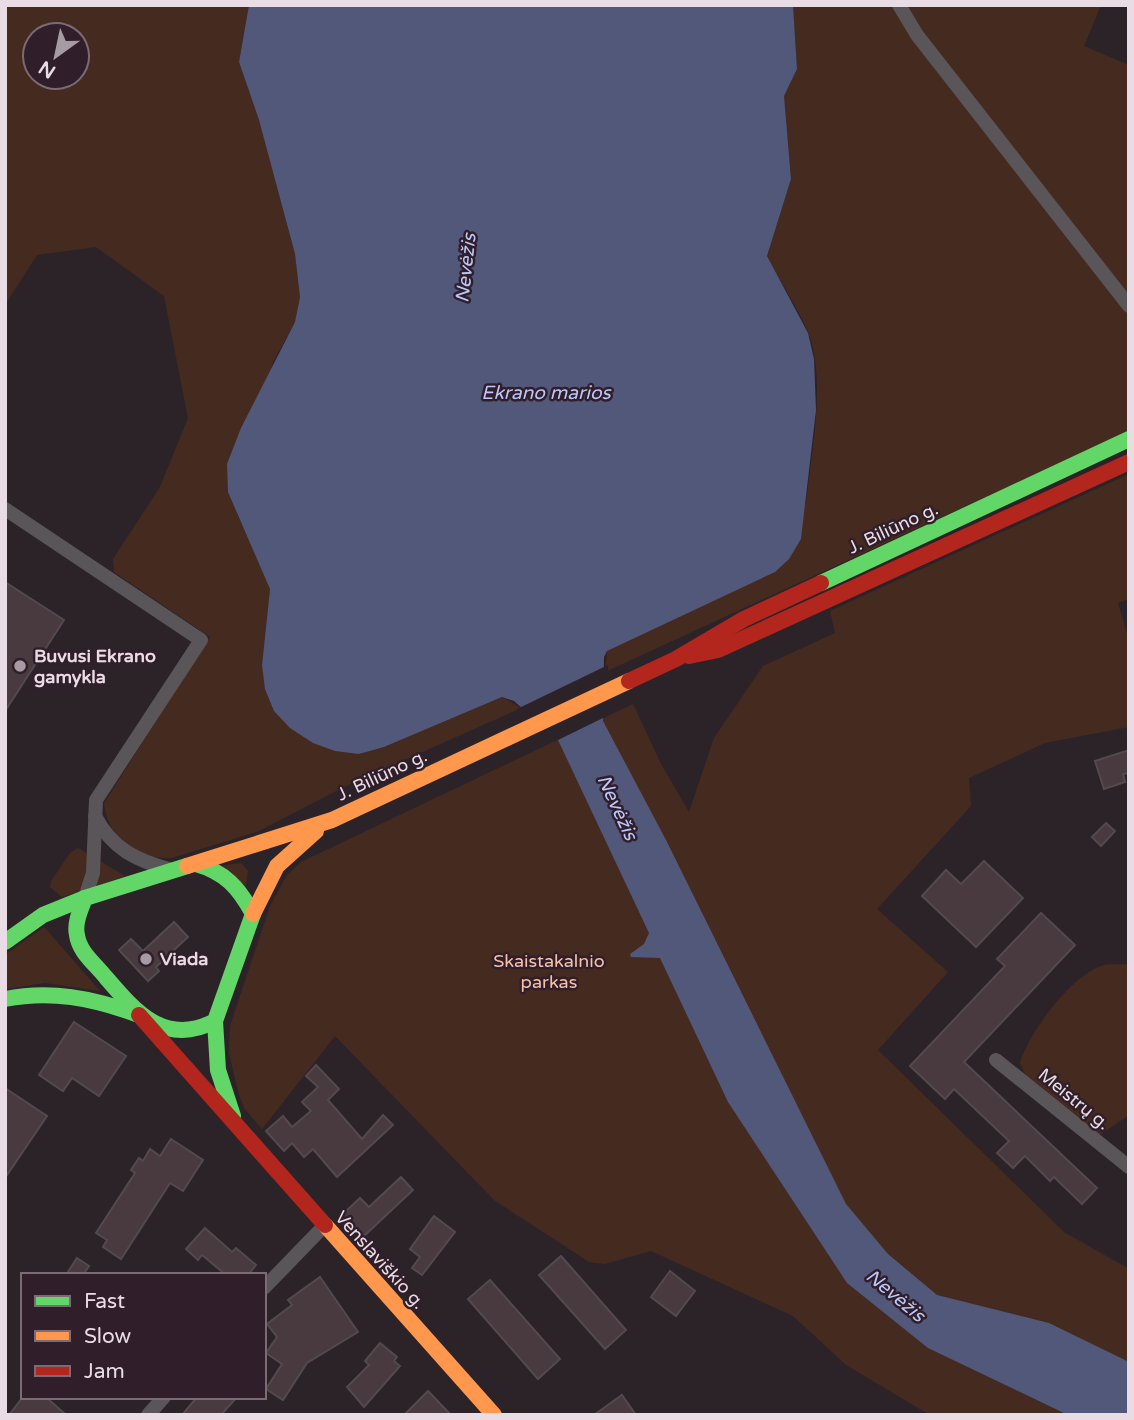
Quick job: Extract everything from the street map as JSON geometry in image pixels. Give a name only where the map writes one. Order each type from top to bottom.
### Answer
[{"type":"main road","name":"J. Biliūno g.","points":[[196,864],[332,820],[676,659],[744,619],[1129,439]]},
{"type":"main road","name":"J. Biliūno g.","points":[[676,659],[718,650],[1129,462]]},
{"type":"main road","name":"J. Biliūno g.","points":[[253,914],[261,890],[276,863],[332,820]]},
{"type":"main road","points":[[5,942],[43,915],[85,898],[196,864],[225,873],[236,883],[253,914],[215,1021],[198,1030],[178,1031],[139,1015],[77,996],[43,994],[5,999]]},
{"type":"main road","points":[[85,898],[76,933],[82,950],[139,1015]]},
{"type":"main road","name":"Venslaviškio g.","points":[[139,1015],[494,1415]]},
{"type":"main road","name":"Venslaviškio g.","points":[[215,1021],[213,1048],[217,1076],[239,1129]]},
{"type":"street","points":[[899,5],[917,34],[1129,306]]},
{"type":"street","points":[[5,509],[201,640],[96,800],[93,811],[93,873],[85,898]]},
{"type":"street","points":[[93,811],[103,831],[116,845],[142,862],[176,870]]},
{"type":"street","name":"Meistrų g.","points":[[996,1059],[1129,1167]]},
{"type":"street","points":[[266,1287],[324,1226]]},
{"type":"street","points":[[148,1415],[162,1399]]},
{"type":"green space","points":[[5,5],[249,5],[239,62],[259,120],[295,254],[300,297],[295,322],[273,362],[237,514],[266,573],[270,589],[262,665],[359,754],[384,747],[502,697],[521,708],[344,787],[259,831],[172,858],[147,855],[126,844],[111,827],[104,803],[210,637],[114,572],[113,559],[160,487],[188,418],[164,296],[96,247],[37,255],[5,305]]},
{"type":"green space","points":[[793,5],[1101,5],[1084,46],[1129,65],[1129,431],[605,672],[607,651],[806,503],[816,417],[814,351],[804,322],[767,256],[791,179],[784,96],[797,69]]},
{"type":"green space","name":"Skaistakalnio parkas","points":[[1129,474],[1129,599],[1118,603],[1129,640],[1129,727],[1045,743],[969,778],[971,806],[877,909],[948,972],[878,1050],[1064,1232],[1129,1269],[1129,1415],[930,1415],[846,1365],[793,1316],[651,1251],[605,1264],[589,1262],[494,1200],[335,1036],[262,1129],[244,1108],[229,1054],[230,1026],[270,906],[287,875],[301,862],[633,704],[661,764],[689,812],[714,738],[763,666],[835,633],[830,611]]},
{"type":"green space","points":[[78,848],[125,876],[62,897],[50,887],[51,881],[70,853]]},
{"type":"green space","points":[[241,863],[248,871],[245,890],[220,866]]},
{"type":"green space","points":[[44,927],[100,991],[45,983],[5,989],[5,955]]},
{"type":"green space","points":[[1129,964],[1129,1115],[1098,1136],[1027,1078],[1020,1063],[1041,1022],[1077,981],[1101,966]]},
{"type":"water","name":"Ekrano marios","points":[[249,5],[793,5],[797,69],[784,96],[791,179],[767,256],[808,333],[814,359],[816,410],[801,539],[789,559],[775,572],[607,651],[604,657],[603,721],[666,840],[846,1204],[888,1254],[937,1295],[1049,1323],[1129,1362],[1129,1415],[1068,1415],[928,1348],[847,1283],[728,1102],[660,958],[631,957],[630,954],[644,944],[649,933],[558,740],[514,701],[502,697],[384,747],[359,754],[335,751],[313,743],[290,728],[274,711],[265,689],[262,665],[270,589],[228,492],[227,464],[241,428],[295,322],[300,297],[295,254],[259,120],[239,62]]},
{"type":"pier","points":[[608,665],[607,716],[554,742],[517,709]]},
{"type":"building","name":"Buvusi Ekrano gamykla","points":[[5,582],[64,620],[5,711]]},
{"type":"building","points":[[1129,750],[1129,773],[1123,774],[1125,782],[1104,789],[1095,761]]},
{"type":"building","points":[[1106,823],[1115,831],[1101,846],[1092,837]]},
{"type":"building","points":[[984,861],[1023,898],[976,947],[922,896],[946,870],[961,884]]},
{"type":"building","points":[[1041,913],[1075,945],[964,1062],[1097,1188],[1082,1204],[1054,1177],[1050,1181],[1025,1156],[1013,1168],[997,1153],[1009,1141],[954,1089],[945,1099],[910,1066],[1005,966],[997,959]]},
{"type":"building","name":"Viada","points":[[174,922],[188,937],[156,967],[159,971],[148,981],[119,950],[131,939],[143,951]]},
{"type":"building","points":[[74,1022],[126,1056],[99,1096],[72,1078],[63,1091],[39,1075]]},
{"type":"building","points":[[316,1065],[339,1089],[328,1100],[362,1139],[383,1115],[393,1125],[337,1177],[313,1149],[304,1157],[292,1143],[284,1151],[266,1131],[283,1116],[292,1127],[311,1111],[302,1102],[318,1087],[306,1076]]},
{"type":"building","points":[[5,1088],[47,1116],[5,1178]]},
{"type":"building","points":[[171,1139],[203,1160],[183,1191],[170,1183],[121,1259],[103,1247],[107,1240],[96,1233],[135,1173],[131,1170],[139,1158],[143,1161],[150,1149],[160,1156]]},
{"type":"building","points":[[401,1177],[413,1190],[363,1237],[342,1215],[360,1198],[369,1207]]},
{"type":"building","points":[[434,1216],[455,1232],[422,1275],[412,1268],[420,1257],[410,1249]]},
{"type":"building","points":[[205,1228],[232,1252],[236,1248],[256,1265],[250,1273],[224,1273],[202,1255],[198,1260],[186,1249]]},
{"type":"building","points":[[561,1256],[626,1330],[605,1349],[539,1275]]},
{"type":"building","points":[[77,1258],[89,1266],[84,1273],[67,1273]]},
{"type":"building","points":[[670,1271],[695,1291],[676,1316],[651,1297]]},
{"type":"building","points":[[320,1277],[358,1332],[307,1363],[283,1400],[266,1389],[282,1364],[266,1353],[277,1337],[267,1324],[292,1305],[288,1300]]},
{"type":"building","points":[[490,1280],[560,1359],[538,1379],[468,1299]]},
{"type":"building","points":[[380,1343],[397,1357],[394,1361],[400,1366],[364,1407],[347,1387],[369,1365],[365,1361]]},
{"type":"building","points":[[428,1391],[451,1415],[404,1415]]},
{"type":"building","points":[[622,1395],[636,1415],[594,1415]]},
{"type":"building","points":[[21,1399],[48,1399],[66,1415],[9,1415]]},
{"type":"building","points":[[195,1399],[235,1399],[221,1415],[182,1415]]},
{"type":"traffic: fast","points":[[821,583],[1129,439]]},
{"type":"traffic: fast","points":[[187,866],[85,898],[76,926],[78,941],[83,951],[126,1000],[152,1021],[180,1030],[197,1028],[215,1021],[253,914],[230,882],[196,864]]},
{"type":"traffic: fast","points":[[5,942],[43,915],[85,898]]},
{"type":"traffic: fast","points":[[5,999],[39,995],[71,997],[136,1014]]},
{"type":"traffic: fast","points":[[215,1021],[218,1070],[233,1116]]},
{"type":"traffic: slow","points":[[187,866],[332,820],[629,681]]},
{"type":"traffic: slow","points":[[253,914],[277,866],[316,831]]},
{"type":"traffic: slow","points":[[325,1225],[494,1415]]},
{"type":"traffic: jam","points":[[689,656],[718,650],[1129,462]]},
{"type":"traffic: jam","points":[[629,681],[676,659],[744,619],[821,583]]},
{"type":"traffic: jam","points":[[139,1015],[325,1225]]},
{"type":"place","name":"Buvusi Ekrano gamykla","points":[[20,666]]},
{"type":"place","name":"Viada","points":[[146,959]]},
{"type":"water label","name":"Nevėžis","points":[[465,268]]},
{"type":"water label","name":"Nevėžis","points":[[618,807]]},
{"type":"water label","name":"Nevėžis","points":[[896,1295]]}]
